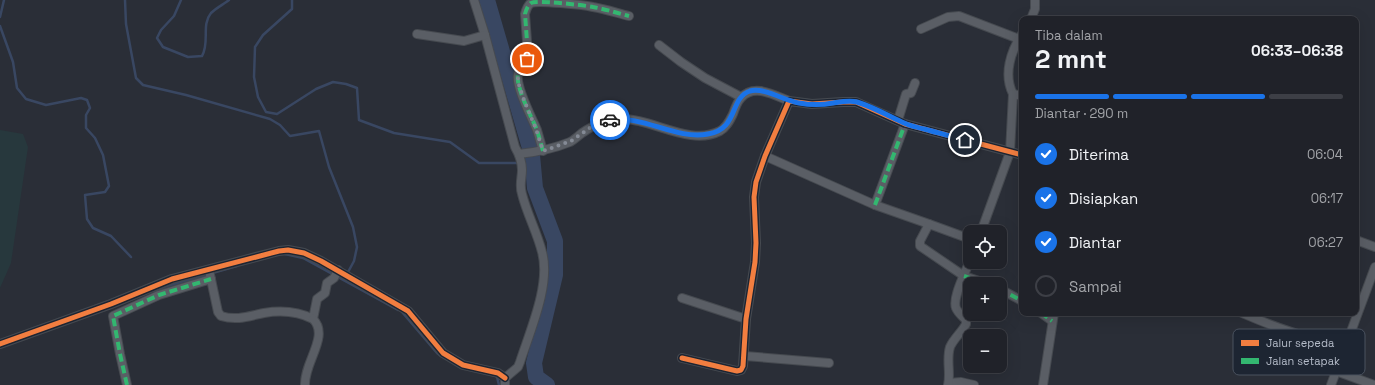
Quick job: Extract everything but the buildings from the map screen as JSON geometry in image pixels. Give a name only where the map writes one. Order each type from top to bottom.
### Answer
[{"type":"street","points":[[0,344],[111,304],[172,279],[279,251],[288,250],[304,253],[336,274],[408,311],[443,353],[463,365],[498,373],[505,382],[518,367],[538,309],[544,266],[543,253],[521,193],[520,183],[522,171],[519,154],[515,147],[474,0]]},
{"type":"street","points":[[1032,16],[1035,9],[1035,0]]},
{"type":"street","points":[[543,151],[518,82],[518,75],[528,55],[525,14],[527,9],[531,3],[545,1],[593,6],[629,16]]},
{"type":"street","points":[[922,28],[948,17],[959,16],[1019,36]]},
{"type":"street","points":[[417,34],[464,41],[485,35]]},
{"type":"street","points":[[984,225],[1010,152],[1013,94],[1009,86],[1008,71],[1010,61],[1019,38]]},
{"type":"street","points":[[659,45],[705,78],[741,97]]},
{"type":"street","points":[[875,205],[902,122],[906,94],[911,93],[915,83]]},
{"type":"street","points":[[519,154],[543,151],[571,141],[594,125],[604,121],[619,119],[634,120],[686,134],[709,134],[720,131],[725,127],[741,97],[750,91],[756,90],[767,92],[789,101],[812,104],[856,102],[902,122],[1019,154]]},
{"type":"street","points":[[1013,94],[1019,95]]},
{"type":"street","points":[[682,358],[737,371],[741,370],[744,366],[746,319],[755,262],[756,243],[754,197],[756,182],[765,156],[789,101]]},
{"type":"street","points":[[765,156],[875,205],[963,236]]},
{"type":"street","points":[[929,224],[920,241],[920,246],[967,277]]},
{"type":"street","points":[[1359,241],[1375,247]]},
{"type":"street","points":[[1359,310],[1375,267]]},
{"type":"street","points":[[967,269],[956,296],[955,304],[960,315],[966,320],[966,324],[950,347],[948,366],[949,384],[961,382],[974,385]]},
{"type":"street","points":[[209,270],[218,312],[221,316],[236,319],[264,313],[286,311],[302,314],[317,322],[320,331],[319,338],[307,367],[305,385]]},
{"type":"street","points":[[313,319],[317,299],[325,293],[327,283],[336,274]]},
{"type":"street","points":[[127,385],[113,316],[159,295],[211,279]]},
{"type":"street","points":[[1007,292],[1019,299]]},
{"type":"street","points":[[682,298],[746,319]]},
{"type":"street","points":[[1249,316],[1285,329]]},
{"type":"street","points":[[1352,329],[1357,316]]},
{"type":"street","points":[[1042,385],[1053,317]]},
{"type":"street","points":[[745,356],[829,363]]},
{"type":"street","points":[[1331,385],[1335,375]]},
{"type":"street","points":[[1347,375],[1374,385]]},
{"type":"shaded area","points":[[0,130],[23,134],[28,147],[11,263],[0,288]]},
{"type":"waterway","points":[[0,17],[4,0]]},
{"type":"waterway","points":[[125,0],[126,24],[136,78],[143,85],[186,95],[270,119],[280,125],[290,136],[319,131],[329,167],[353,227],[357,247],[354,261],[347,274]]},
{"type":"waterway","points":[[181,0],[174,16],[161,30],[157,38],[163,47],[188,57],[202,56],[205,45],[206,23],[208,18],[213,11],[229,0]]},
{"type":"waterway","points":[[292,0],[292,9],[263,35],[255,47],[254,77],[258,97],[266,112],[277,114],[316,89],[333,82],[346,84],[357,88],[359,120],[394,133],[450,142],[479,163],[518,163]]},
{"type":"waterway","points":[[487,0],[532,155],[535,188],[555,241],[555,275],[534,363],[536,377],[547,385]]},
{"type":"waterway","points":[[0,26],[13,62],[17,88],[26,99],[46,105],[81,98],[87,100],[90,108],[86,115],[86,128],[95,138],[103,155],[109,186],[105,192],[85,195],[87,219],[93,228],[111,236],[131,257]]},
{"type":"waterway","points":[[285,254],[303,258],[398,310]]},
{"type":"waterway","points":[[154,291],[237,266]]},
{"type":"waterway","points":[[402,312],[441,356]]},
{"type":"waterway","points":[[494,375],[497,377],[499,385]]},
{"type":"marked path","points":[[543,151],[537,130],[521,94],[518,79],[519,71],[528,55],[525,14],[528,6],[535,2],[551,2],[588,6],[629,16]]},
{"type":"marked path","points":[[875,205],[905,124]]},
{"type":"marked path","points":[[127,385],[113,316],[159,295],[211,279]]},
{"type":"marked path","points":[[1007,293],[1019,299]]},
{"type":"marked path","points":[[1045,316],[1052,321]]},
{"type":"cycle path","points":[[682,358],[737,371],[741,370],[743,366],[746,319],[755,262],[756,243],[754,197],[756,182],[765,156],[789,101],[812,104],[856,102],[905,124],[1019,154]]},
{"type":"cycle path","points":[[0,344],[111,304],[172,279],[279,251],[288,250],[304,253],[321,261],[408,311],[443,353],[463,365],[498,373],[505,378]]},
{"type":"way so far","points":[[527,59],[519,71],[518,82],[543,151],[571,141],[594,125],[610,120]]},
{"type":"route","points":[[610,120],[634,120],[686,134],[709,134],[720,131],[725,127],[741,97],[750,91],[756,90],[767,92],[801,104],[856,102],[905,124],[965,140]]}]
